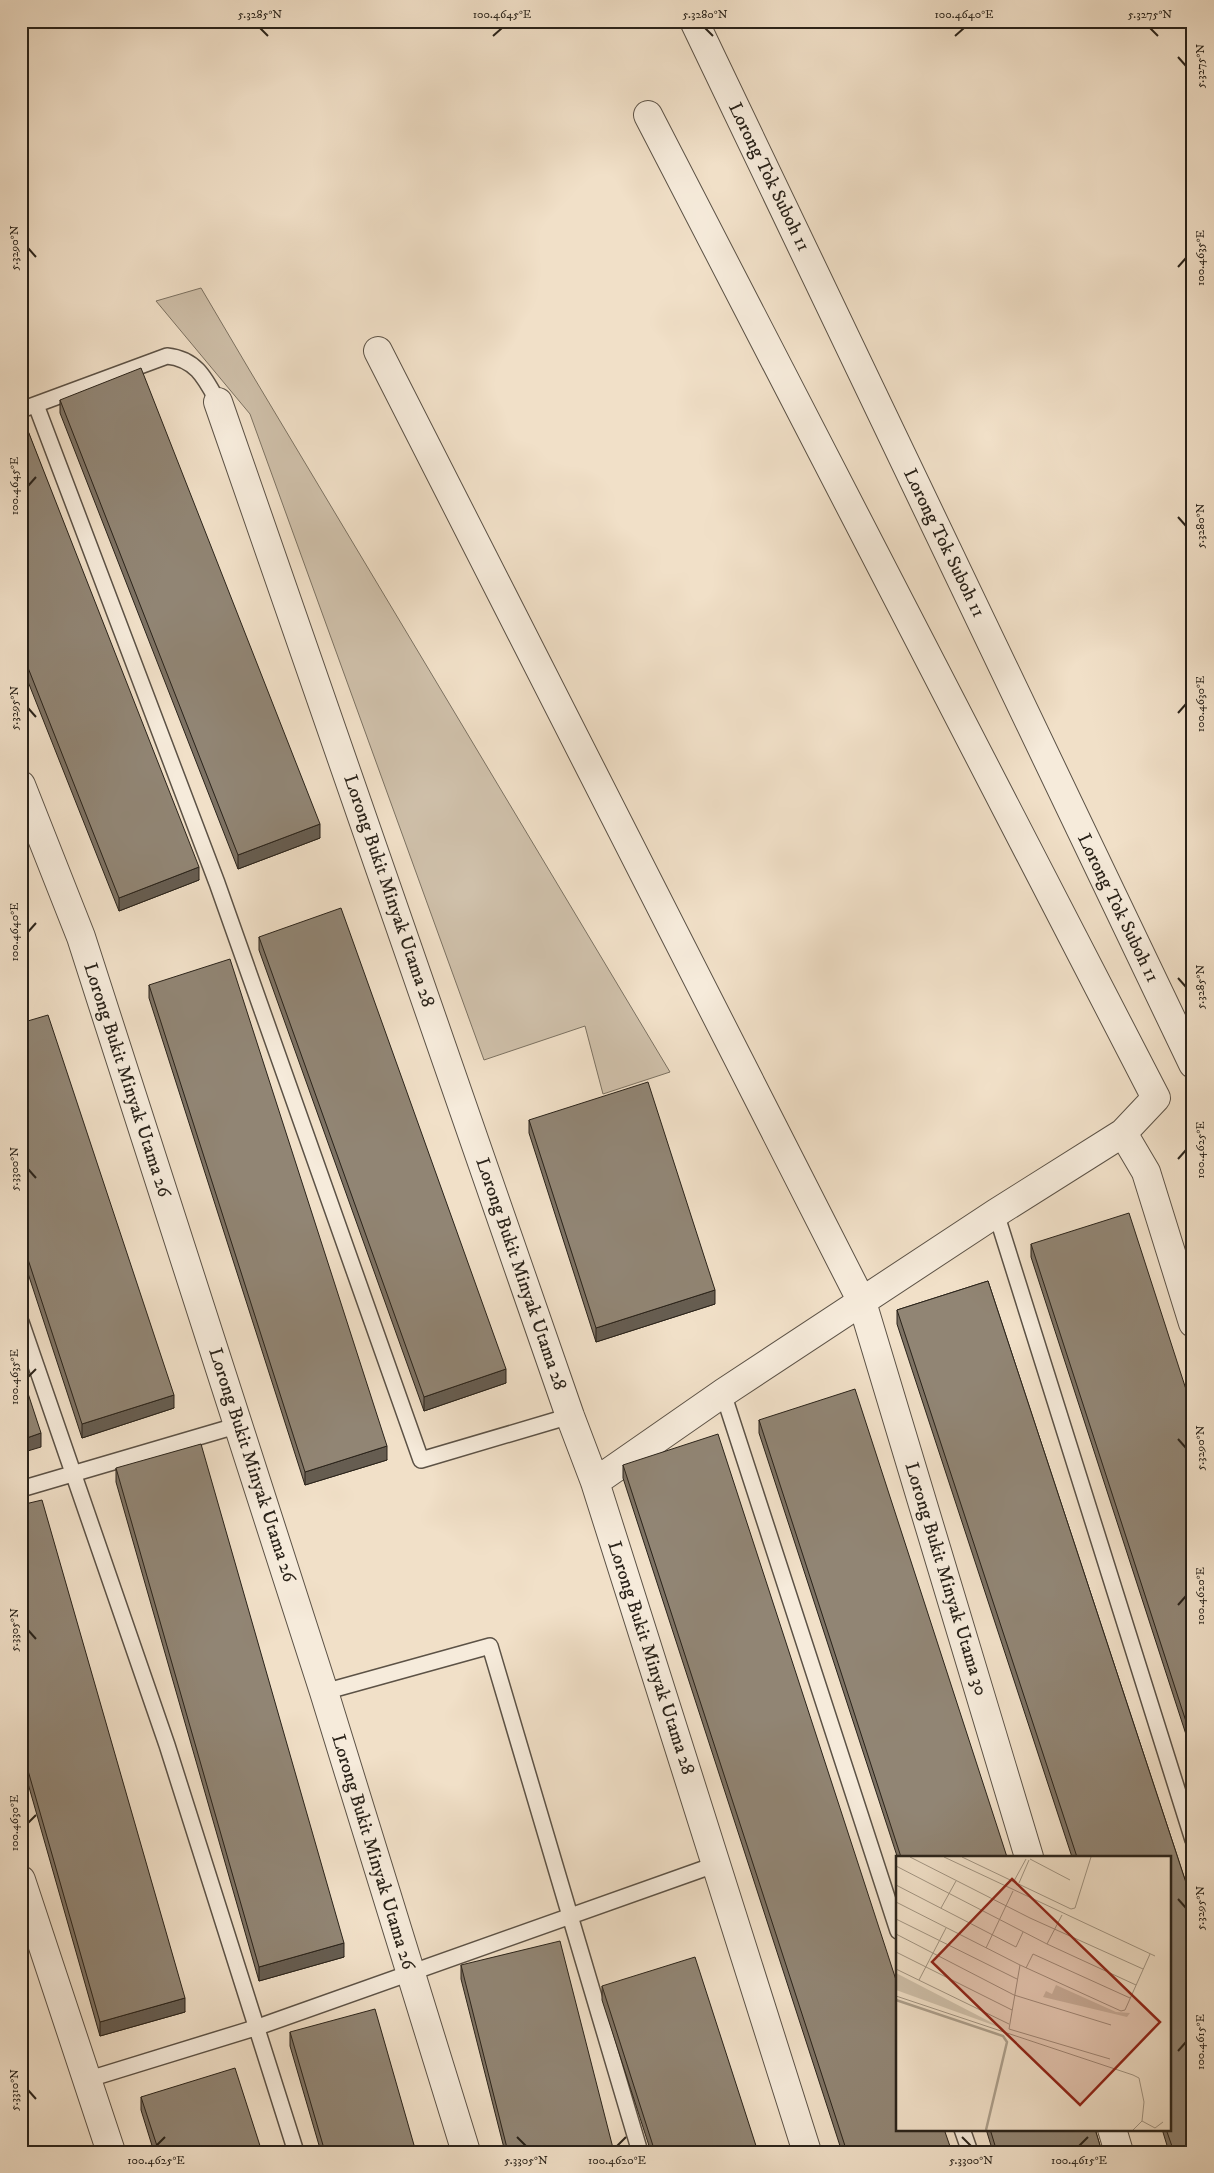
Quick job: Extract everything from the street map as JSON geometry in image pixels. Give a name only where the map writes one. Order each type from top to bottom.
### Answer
[{"type":"street","name":"Lorong Tok Suboh 11","points":[[694,21],[1193,1064]]},
{"type":"street","points":[[595,1482],[722,1393],[996,1213],[1123,1133],[1156,1098],[648,115]]},
{"type":"street","name":"Lorong Bukit Minyak Utama 30","points":[[378,351],[862,1302],[1030,1856]]},
{"type":"street","name":"Lorong Bukit Minyak Utama 28","points":[[218,402],[570,1416],[595,1482],[807,2152]]},
{"type":"street","name":"Lorong Bukit Minyak Utama 26","points":[[21,785],[81,937],[324,1692],[466,2152]]},
{"type":"street","points":[[1123,1133],[1146,1172],[1193,1323]]},
{"type":"street","points":[[21,1880],[111,2152]]},
{"type":"street","points":[[1112,2130],[1119,2152]]},
{"type":"lane","points":[[21,410],[167,356],[178,357],[193,365],[205,378],[218,402]]},
{"type":"lane","points":[[36,405],[216,883],[420,1460],[570,1416]]},
{"type":"lane","points":[[996,1213],[1193,1840]]},
{"type":"lane","points":[[21,1322],[167,1745],[258,2027],[296,2152]]},
{"type":"lane","points":[[722,1393],[896,1925]]},
{"type":"lane","points":[[21,1489],[239,1425]]},
{"type":"lane","points":[[324,1692],[490,1646],[568,1915],[640,2152]]},
{"type":"lane","points":[[86,2080],[258,2027],[568,1915],[717,1864]]},
{"type":"lane","points":[[962,2130],[970,2152]]},
{"type":"shaded area","points":[[201,288],[670,1072],[603,1094],[585,1026],[484,1060],[250,414],[156,301]]},
{"type":"building","points":[[141,368],[320,824],[238,855],[60,400]]},
{"type":"building","points":[[21,413],[199,867],[119,898],[21,650]]},
{"type":"building","points":[[341,908],[506,1369],[424,1397],[259,937]]},
{"type":"building","points":[[230,959],[387,1446],[305,1472],[149,985]]},
{"type":"building","points":[[48,1015],[174,1395],[82,1424],[21,1238],[21,1023]]},
{"type":"building","points":[[648,1082],[715,1290],[596,1328],[529,1120]]},
{"type":"building","points":[[1129,1213],[1193,1411],[1193,1743],[1031,1244]]},
{"type":"building","points":[[988,1281],[1193,1904],[1193,2152],[1174,2152],[1166,2130],[1172,2130],[1172,1856],[1077,1856],[897,1310]]},
{"type":"building","points":[[21,1372],[41,1433],[21,1440]]},
{"type":"building","points":[[855,1389],[1007,1856],[901,1856],[759,1420]]},
{"type":"building","points":[[718,1434],[896,1980],[896,2130],[944,2130],[952,2152],[847,2152],[623,1465]]},
{"type":"building","points":[[201,1444],[344,1943],[259,1967],[116,1468]]},
{"type":"building","points":[[42,1500],[185,1998],[100,2022],[21,1746],[21,1505]]},
{"type":"building","points":[[560,1941],[614,2152],[508,2152],[461,1965]]},
{"type":"building","points":[[695,1957],[758,2152],[655,2152],[602,1986]]},
{"type":"building","points":[[375,2009],[416,2152],[325,2152],[290,2032]]},
{"type":"building","points":[[235,2068],[262,2152],[159,2152],[141,2097]]},
{"type":"building","points":[[990,2130],[1095,2130],[1102,2152],[997,2152]]}]
